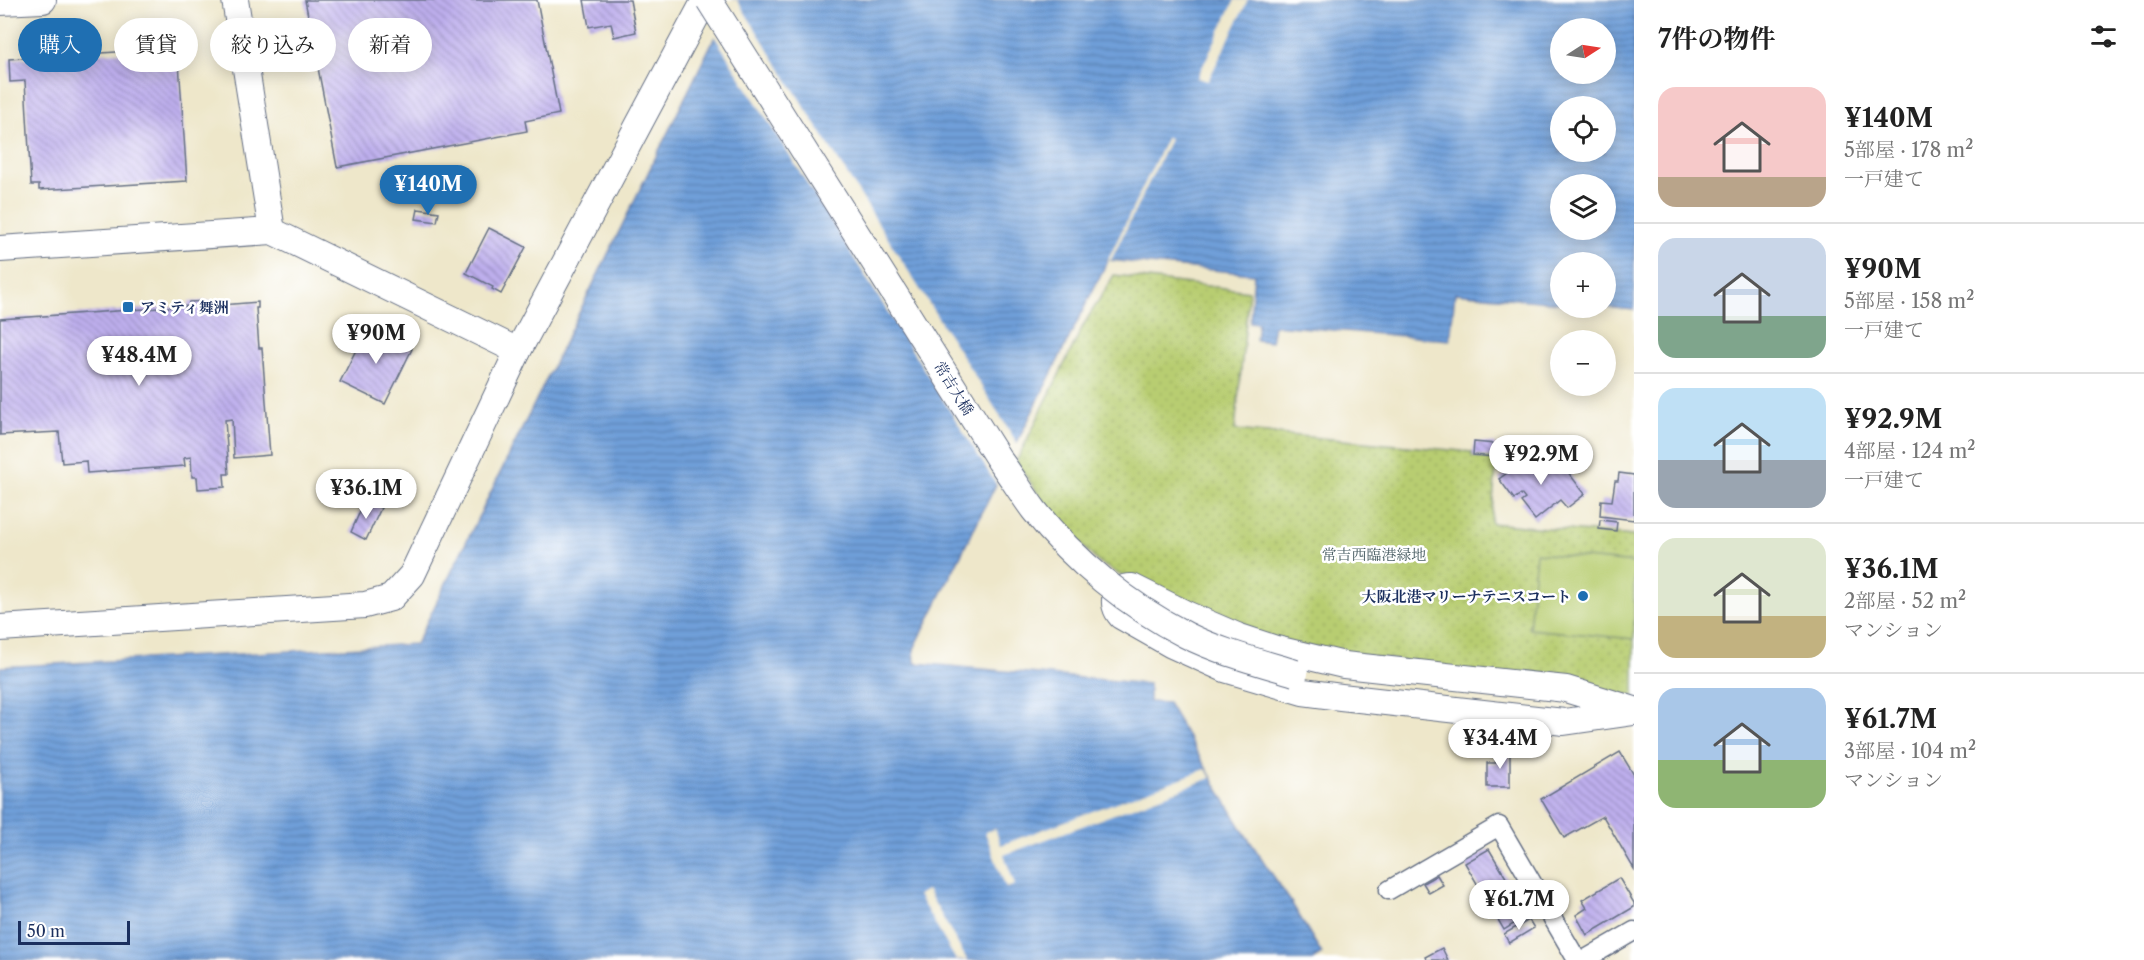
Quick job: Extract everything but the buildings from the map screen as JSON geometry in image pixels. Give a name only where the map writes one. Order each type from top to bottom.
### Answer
[{"type":"street","points":[[0,3],[43,0]]},
{"type":"street","points":[[235,0],[272,231]]},
{"type":"street","points":[[0,628],[365,605],[391,598],[412,575],[518,351],[702,3]]},
{"type":"street","name":"常吉大橋","points":[[702,3],[1000,461],[1035,511],[1082,560],[1145,611],[1187,636],[1230,653],[1295,673],[1346,682],[1634,711]]},
{"type":"street","points":[[0,249],[272,231],[518,351]]},
{"type":"street","points":[[1132,587],[1237,636],[1276,649],[1344,665],[1566,689],[1634,711],[1563,722],[1303,692],[1225,669],[1172,645],[1121,616],[1117,612],[1114,600],[1116,593],[1120,590],[1132,587]]},
{"type":"street","points":[[1389,890],[1499,826],[1576,960]]},
{"type":"street","points":[[1584,960],[1634,930]]},
{"type":"green space","name":"常吉西臨港緑地","points":[[1114,275],[1249,291],[1235,430],[1472,452],[1472,457],[1497,459],[1491,523],[1634,536],[1634,696],[1255,639],[1129,580],[1098,562],[1055,518],[1016,462],[1084,324]]},
{"type":"green space","name":"大阪北港マリーナテニスコート","points":[[1536,553],[1634,563],[1634,639],[1529,629]]},
{"type":"water","points":[[733,0],[1634,0],[1634,310],[1616,308],[1616,252],[1550,252],[1550,302],[1455,293],[1450,340],[1274,325],[1271,342],[1256,340],[1258,323],[1250,322],[1254,274],[1108,260],[914,649],[915,663],[1149,684],[1149,702],[1168,703],[1243,831],[1291,902],[1322,954],[1312,960],[0,960],[0,667],[416,644]]},
{"type":"pier","points":[[730,0],[737,0],[1019,446],[998,487],[713,34]]},
{"type":"pier","points":[[1235,0],[1248,0],[1208,81],[1197,78]]},
{"type":"pier","points":[[1167,137],[1170,139],[1111,260],[1108,260]]},
{"type":"pier","points":[[1206,769],[1211,778],[1004,855],[1015,885],[1006,888],[985,832],[995,829],[1001,845]]},
{"type":"pier","points":[[927,890],[967,960],[956,960],[918,895]]},
{"type":"place","name":"アミティ舞洲","points":[[128,307]]},
{"type":"place","name":"大阪北港マリーナテニスコート","points":[[1583,596]]}]
